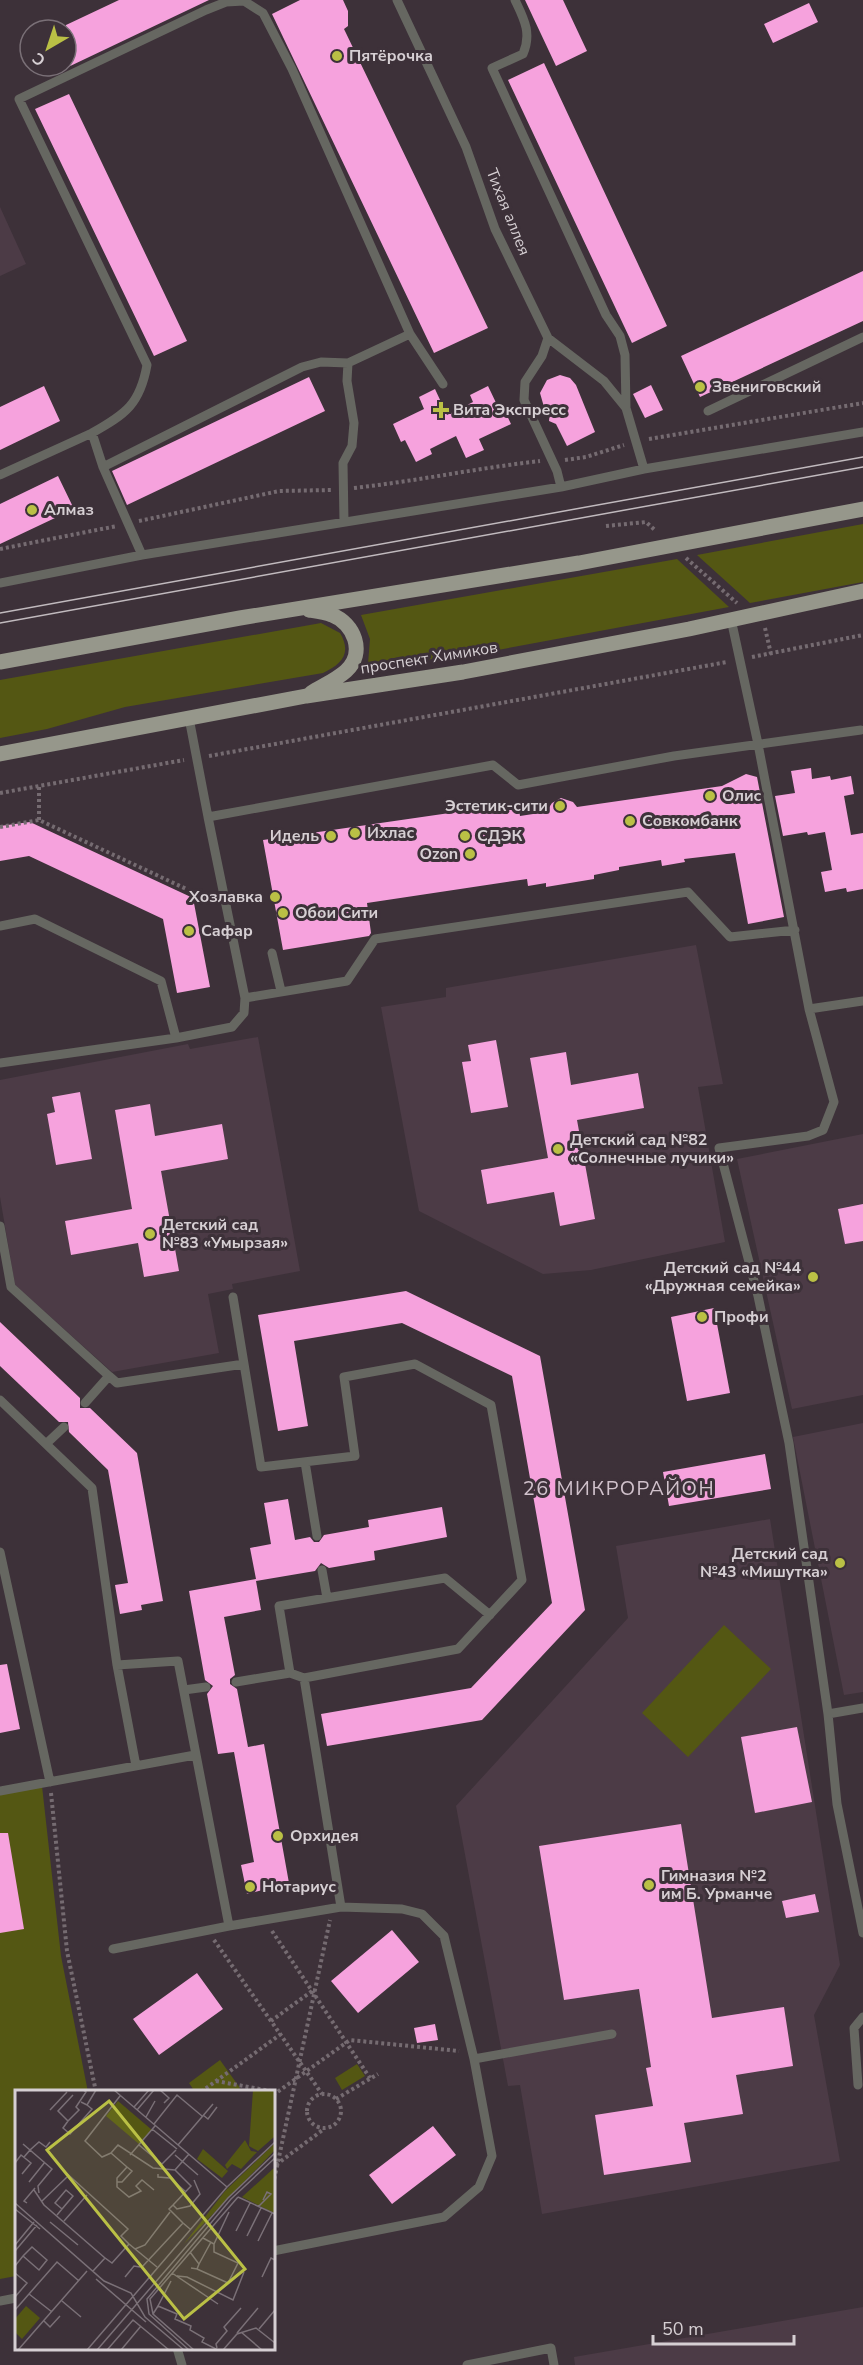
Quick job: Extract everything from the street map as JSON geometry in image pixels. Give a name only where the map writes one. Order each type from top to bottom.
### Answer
[{"type":"main road","points":[[0,662],[671,545],[863,509]]},
{"type":"main road","name":"проспект Химиков","points":[[0,754],[306,696],[464,672],[863,591]]},
{"type":"main road","points":[[300,608],[332,615],[342,621],[354,634],[357,648],[355,658],[347,670],[306,696]]},
{"type":"lane","name":"Тихая аллея","points":[[397,0],[466,147],[495,229],[548,338],[604,381],[626,408]]},
{"type":"lane","points":[[515,0],[528,28],[528,43],[523,54],[492,68],[606,315],[620,336],[625,356],[626,408],[644,469]]},
{"type":"lane","points":[[0,475],[114,420],[142,391],[147,365],[19,99],[226,2],[244,1],[263,13],[292,69],[410,334],[443,384]]},
{"type":"lane","points":[[103,467],[302,367],[321,362],[348,363],[375,348],[410,334]]},
{"type":"lane","points":[[708,411],[863,337]]},
{"type":"lane","points":[[548,338],[542,356],[525,382],[524,400],[561,487]]},
{"type":"lane","points":[[344,522],[343,463],[352,446],[354,423],[347,381],[348,363]]},
{"type":"lane","points":[[92,432],[103,467],[142,555]]},
{"type":"lane","points":[[0,583],[142,555],[561,487],[644,469],[863,432]]},
{"type":"lane","points":[[730,619],[758,744],[809,1009],[834,1102],[823,1130],[808,1136],[718,1148],[758,1296],[789,1443],[828,1714],[837,1804],[863,1933]]},
{"type":"lane","points":[[0,1063],[232,1028],[244,1013],[245,998],[189,718]]},
{"type":"lane","points":[[208,817],[493,765],[518,785],[674,756],[862,731]]},
{"type":"lane","points":[[245,998],[347,981],[375,939],[687,892],[730,937],[795,930]]},
{"type":"lane","points":[[0,926],[35,920],[161,981],[176,1038]]},
{"type":"lane","points":[[272,953],[281,992]]},
{"type":"lane","points":[[809,1009],[863,1001]]},
{"type":"lane","points":[[0,1226],[11,1287],[117,1383],[244,1364]]},
{"type":"lane","points":[[233,1297],[261,1467],[355,1456],[344,1377],[415,1364],[491,1405],[522,1580],[458,1649],[304,1678],[290,1674],[236,1682]]},
{"type":"lane","points":[[85,1403],[109,1376]]},
{"type":"lane","points":[[0,1400],[92,1488],[117,1665],[136,1766]]},
{"type":"lane","points":[[47,1443],[64,1427]]},
{"type":"lane","points":[[305,1462],[317,1536]]},
{"type":"lane","points":[[0,1552],[50,1782]]},
{"type":"lane","points":[[322,1569],[327,1598]]},
{"type":"lane","points":[[290,1674],[279,1606],[445,1578],[490,1615]]},
{"type":"lane","points":[[117,1665],[178,1661],[229,1926]]},
{"type":"lane","points":[[304,1678],[337,1907]]},
{"type":"lane","points":[[184,1690],[206,1687]]},
{"type":"lane","points":[[828,1714],[863,1708]]},
{"type":"lane","points":[[0,1791],[195,1755]]},
{"type":"lane","points":[[113,1948],[337,1907],[402,1909],[422,1914],[444,1936],[473,2056],[492,2156],[479,2187],[444,2217],[274,2251]]},
{"type":"lane","points":[[858,2085],[854,2028],[863,2017]]},
{"type":"lane","points":[[473,2056],[612,2034]]},
{"type":"lane","points":[[0,2301],[15,2298]]},
{"type":"lane","points":[[467,2365],[551,2348],[554,2365]]},
{"type":"lane","points":[[177,2350],[182,2365]]},
{"type":"path","points":[[0,549],[279,491],[343,489],[405,483],[463,470],[551,459],[586,458],[635,441],[863,403]]},
{"type":"path","points":[[606,526],[646,522],[765,628],[771,654]]},
{"type":"path","points":[[0,793],[771,654],[863,635]]},
{"type":"path","points":[[39,786],[39,820]]},
{"type":"path","points":[[0,827],[39,820],[226,908]]},
{"type":"path","points":[[50,1782],[67,1951],[96,2090]]},
{"type":"path","points":[[274,2180],[297,2078],[313,1991],[337,1907]]},
{"type":"path","points":[[264,1920],[370,2078]]},
{"type":"path","points":[[207,1930],[322,2094],[336,2098],[340,2104],[341,2115],[335,2124],[325,2128],[277,2164]]},
{"type":"path","points":[[271,2021],[313,1991]]},
{"type":"path","points":[[204,2090],[281,2034]]},
{"type":"path","points":[[275,2093],[350,2040],[473,2056]]},
{"type":"path","points":[[336,2098],[378,2074]]},
{"type":"path","points":[[216,2081],[260,2090]]},
{"type":"path","points":[[322,2094],[312,2099],[307,2115],[314,2125],[325,2128]]},
{"type":"path","points":[[274,2160],[277,2164]]},
{"type":"shaded area","points":[[0,207],[26,264],[0,276]]},
{"type":"shaded area","points":[[863,524],[863,582],[750,603],[697,555]]},
{"type":"shaded area","points":[[677,559],[729,607],[460,657],[368,664],[370,639],[361,615]]},
{"type":"shaded area","points":[[321,623],[340,633],[345,646],[340,662],[323,673],[125,707],[47,729],[0,738],[0,680]]},
{"type":"shaded area","name":"Детский сад №82 «Солнечные лучики»","points":[[696,945],[723,1084],[698,1087],[725,1242],[591,1270],[543,1274],[419,1211],[381,1007],[446,997],[446,988]]},
{"type":"shaded area","name":"Детский сад №83 «Умырзая»","points":[[258,1037],[300,1271],[232,1284],[233,1289],[208,1294],[219,1353],[112,1372],[15,1285],[0,1197],[0,1080],[188,1044],[190,1049]]},
{"type":"shaded area","name":"Детский сад №44 «Дружная семейка»","points":[[863,1134],[863,1395],[792,1409],[737,1159]]},
{"type":"shaded area","name":"Детский сад №43 «Мишутка»","points":[[863,1423],[863,1692],[844,1695],[793,1437]]},
{"type":"shaded area","name":"Гимназия №2 им Б. Урманче","points":[[770,1519],[840,1965],[814,2015],[840,2161],[542,2214],[520,2085],[508,2086],[456,1806],[628,1618],[616,1546]]},
{"type":"shaded area","points":[[724,1625],[771,1669],[688,1757],[642,1713]]},
{"type":"shaded area","points":[[42,1786],[61,1956],[88,2090],[15,2090],[15,2276],[0,2279],[0,1794]]},
{"type":"shaded area","points":[[220,2060],[240,2088],[238,2090],[194,2090],[189,2083]]},
{"type":"shaded area","points":[[357,2064],[365,2076],[342,2090],[335,2078]]},
{"type":"shaded area","points":[[863,2307],[863,2365],[575,2365],[574,2357]]},
{"type":"building","points":[[119,0],[209,0],[78,62],[78,19]]},
{"type":"building","points":[[300,0],[343,0],[348,11],[348,26],[344,29],[488,328],[434,353],[272,14]]},
{"type":"building","points":[[525,0],[563,0],[587,51],[556,66]]},
{"type":"building","points":[[809,3],[818,22],[773,43],[764,24]]},
{"type":"building","points":[[544,63],[667,326],[632,343],[508,80]]},
{"type":"building","points":[[69,94],[187,341],[154,356],[35,109]]},
{"type":"building","points":[[863,271],[863,321],[700,397],[681,356]]},
{"type":"building","points":[[560,375],[570,378],[576,385],[595,432],[567,446],[556,424],[549,421],[550,411],[544,407],[540,393],[547,380]]},
{"type":"building","points":[[309,377],[325,411],[127,505],[112,471]]},
{"type":"building","points":[[651,385],[663,410],[645,418],[633,394]]},
{"type":"building","points":[[44,386],[60,421],[0,450],[0,407]]},
{"type":"building","points":[[488,386],[499,409],[503,407],[511,424],[479,439],[484,450],[466,458],[456,436],[430,449],[432,454],[416,462],[405,440],[401,442],[393,424],[424,409],[419,397],[435,389],[447,415],[473,402],[470,395]]},
{"type":"building","points":[[58,476],[74,509],[0,544],[0,504]]},
{"type":"building","points":[[811,768],[812,779],[830,776],[831,780],[851,776],[854,794],[844,796],[851,835],[863,833],[863,889],[847,892],[846,888],[825,892],[821,872],[832,870],[825,832],[783,836],[775,796],[795,793],[791,771]]},
{"type":"building","points":[[746,774],[757,777],[784,917],[748,924],[735,853],[684,859],[685,862],[662,866],[661,860],[619,867],[619,870],[594,875],[594,879],[546,887],[546,883],[528,886],[527,879],[367,903],[371,933],[369,936],[283,950],[263,840],[518,803],[520,816],[546,812],[552,803],[561,798],[573,802],[577,807],[722,786]]},
{"type":"building","points":[[30,822],[193,898],[210,987],[177,993],[163,919],[29,856],[0,861],[0,826]]},
{"type":"building","points":[[496,1040],[508,1107],[471,1113],[462,1062],[471,1061],[468,1045]]},
{"type":"building","points":[[566,1052],[571,1085],[638,1073],[644,1108],[577,1120],[595,1219],[560,1226],[554,1192],[487,1204],[481,1170],[548,1158],[530,1058]]},
{"type":"building","points":[[80,1092],[92,1159],[56,1165],[47,1114],[55,1112],[52,1097]]},
{"type":"building","points":[[150,1104],[155,1136],[222,1124],[228,1159],[161,1171],[179,1271],[144,1277],[138,1243],[71,1255],[65,1221],[132,1209],[115,1110]]},
{"type":"building","points":[[863,1204],[863,1241],[845,1244],[838,1209]]},
{"type":"building","points":[[406,1291],[540,1356],[585,1610],[482,1720],[327,1746],[321,1714],[471,1688],[552,1603],[512,1376],[402,1323],[294,1341],[308,1426],[278,1431],[258,1315]]},
{"type":"building","points":[[714,1308],[730,1393],[687,1401],[671,1317]]},
{"type":"building","points":[[0,1322],[80,1398],[80,1408],[90,1408],[137,1453],[163,1601],[141,1605],[142,1610],[120,1614],[115,1585],[128,1583],[108,1470],[69,1432],[68,1422],[59,1422],[0,1366]]},
{"type":"building","points":[[765,1454],[771,1489],[669,1506],[663,1472]]},
{"type":"building","points":[[288,1499],[295,1540],[310,1537],[314,1542],[319,1542],[324,1535],[369,1527],[368,1520],[442,1507],[447,1537],[374,1551],[375,1560],[329,1568],[321,1563],[315,1571],[256,1581],[261,1610],[224,1617],[235,1675],[230,1679],[230,1684],[237,1689],[248,1747],[264,1744],[289,1883],[247,1894],[241,1865],[254,1862],[234,1752],[218,1754],[207,1694],[213,1686],[205,1680],[189,1591],[256,1579],[250,1548],[271,1544],[264,1503]]},
{"type":"building","points":[[7,1664],[20,1729],[0,1733],[0,1665]]},
{"type":"building","points":[[797,1727],[812,1802],[755,1813],[741,1737]]},
{"type":"building","points":[[681,1824],[712,2018],[784,2007],[793,2066],[736,2075],[743,2114],[684,2123],[691,2162],[604,2175],[595,2115],[653,2106],[646,2068],[651,2067],[639,1989],[564,2000],[539,1846]]},
{"type":"building","points":[[0,1833],[8,1833],[24,1929],[0,1933]]},
{"type":"building","points":[[815,1894],[819,1912],[786,1918],[782,1901]]},
{"type":"building","points":[[392,1930],[419,1962],[358,2013],[331,1981]]},
{"type":"building","points":[[197,1973],[223,2009],[159,2055],[133,2019]]},
{"type":"building","points":[[435,2024],[438,2040],[417,2043],[414,2028]]},
{"type":"building","points":[[433,2126],[456,2155],[392,2204],[369,2175]]},
{"type":"tram line","points":[[0,613],[863,457]]},
{"type":"tram line","points":[[0,623],[863,467]]},
{"type":"place","name":"Пятёрочка","points":[[337,56]]},
{"type":"place","name":"Звениговский","points":[[700,387]]},
{"type":"place","name":"Вита Экспресс","points":[[441,410]]},
{"type":"place","name":"Алмаз","points":[[32,510]]},
{"type":"place","name":"Олис","points":[[710,796]]},
{"type":"place","name":"Эстетик-сити","points":[[560,806]]},
{"type":"place","name":"Совкомбанк","points":[[630,821]]},
{"type":"place","name":"Ихлас","points":[[355,833]]},
{"type":"place","name":"Идель","points":[[331,836]]},
{"type":"place","name":"СДЭК","points":[[465,836]]},
{"type":"place","name":"Ozon","points":[[470,854]]},
{"type":"place","name":"Хозлавка","points":[[275,897]]},
{"type":"place","name":"Обои Сити","points":[[283,913]]},
{"type":"place","name":"Сафар","points":[[189,931]]},
{"type":"place","name":"Детский сад №82 «Солнечные лучики»","points":[[558,1149]]},
{"type":"place","name":"Детский сад №83 «Умырзая»","points":[[150,1234]]},
{"type":"place","name":"Детский сад №44 «Дружная семейка»","points":[[813,1277]]},
{"type":"place","name":"Профи","points":[[702,1317]]},
{"type":"place","name":"Детский сад №43 «Мишутка»","points":[[840,1563]]},
{"type":"place","name":"Орхидея","points":[[278,1836]]},
{"type":"place","name":"Гимназия №2 им Б. Урманче","points":[[649,1885]]},
{"type":"place","name":"Нотариус","points":[[250,1887]]},
{"type":"district","name":"26 МИКРОРАЙОН","points":[[619,1488]]}]
